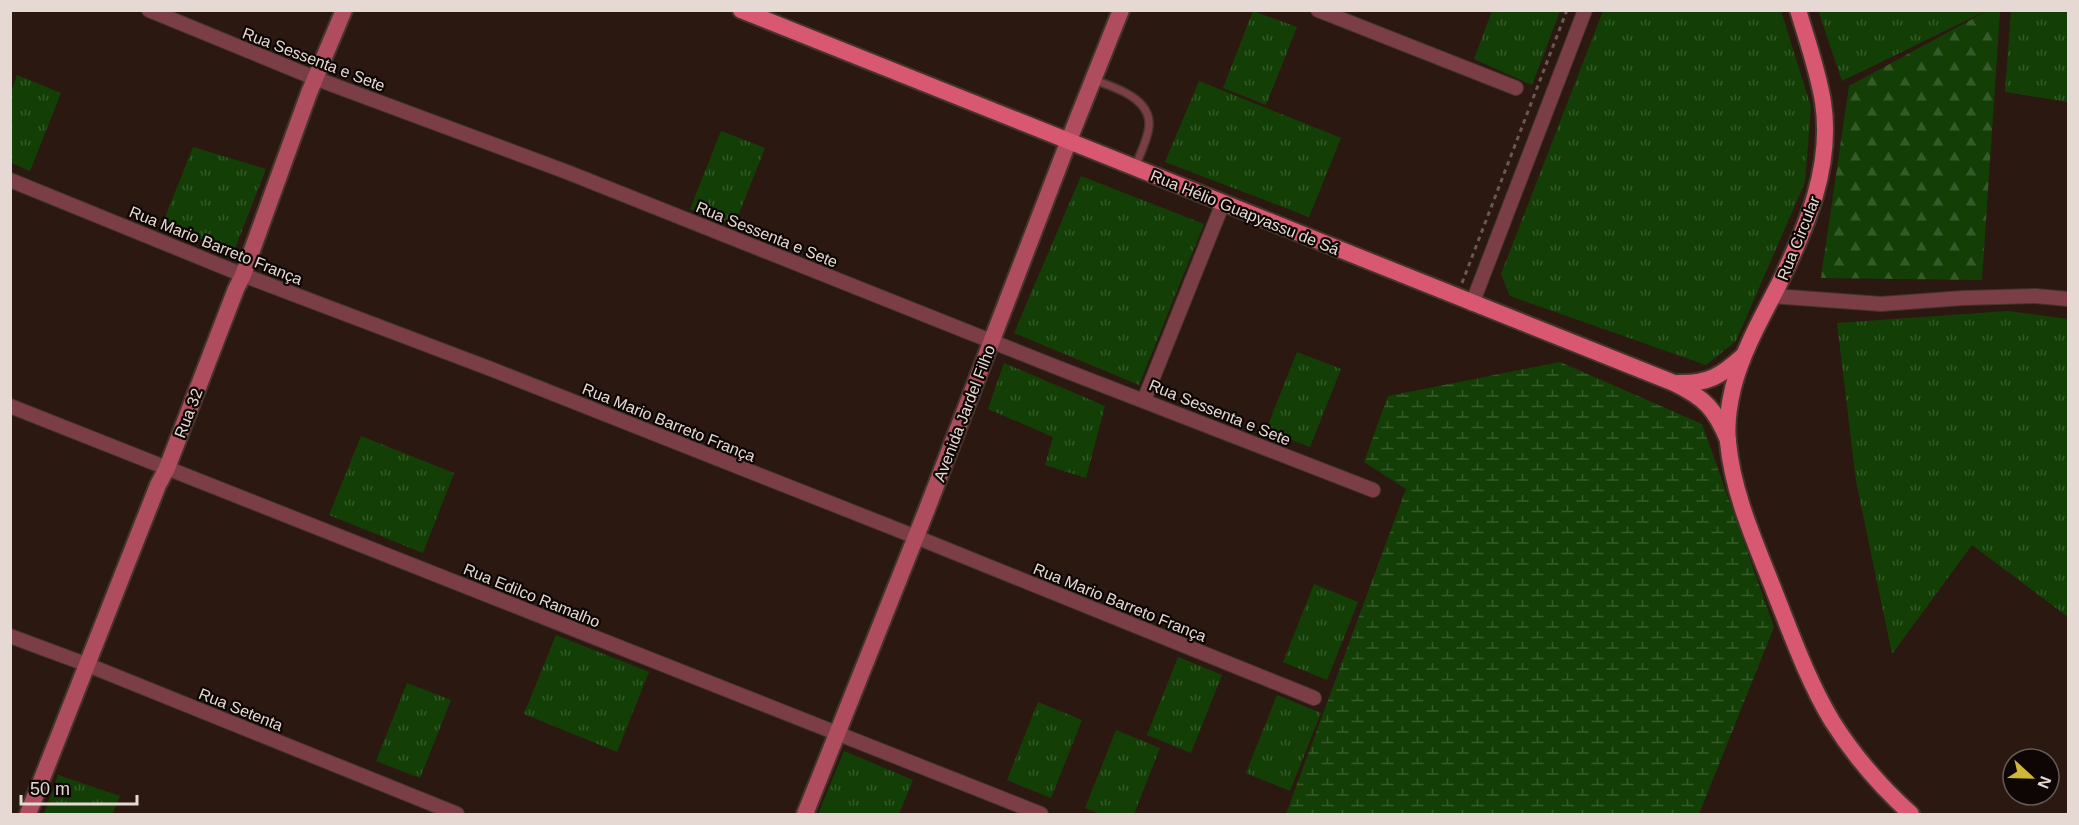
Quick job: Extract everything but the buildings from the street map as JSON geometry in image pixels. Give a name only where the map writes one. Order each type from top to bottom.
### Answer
[{"type":"main road","name":"Rua 32","points":[[28,814],[158,485],[167,468],[243,274],[309,93],[344,10]]},
{"type":"main road","name":"Rua Hélio Guapyassu de Sá","points":[[741,10],[1069,140],[1464,301],[1674,383],[1695,394],[1709,405],[1721,422],[1728,440]]},
{"type":"main road","name":"Avenida Jardel Filho","points":[[805,814],[916,537],[1121,10]]},
{"type":"main road","name":"Rua Circular","points":[[1728,440],[1733,387],[1745,354],[1809,215],[1821,173],[1825,120],[1823,101],[1797,10]]},
{"type":"main road","name":"Rua Circular","points":[[1674,383],[1693,384],[1717,377],[1745,354]]},
{"type":"main road","points":[[1728,440],[1733,472],[1747,522],[1817,692],[1849,746],[1882,786],[1911,814]]},
{"type":"street","name":"Rua Sessenta e Sete","points":[[149,10],[316,79],[567,172],[1373,490]]},
{"type":"street","points":[[1318,10],[1516,88]]},
{"type":"street","points":[[1464,301],[1585,10]]},
{"type":"street","name":"Rua Mario Barreto França","points":[[10,180],[243,274],[916,537],[1314,698]]},
{"type":"street","points":[[1144,400],[1223,203]]},
{"type":"street","points":[[1773,296],[1881,304],[2036,296],[2068,299]]},
{"type":"street","name":"Rua Edilco Ramalho","points":[[10,406],[1041,814]]},
{"type":"street","name":"Rua Setenta","points":[[10,636],[88,665],[457,814]]},
{"type":"lane","points":[[1093,80],[1125,92],[1136,100],[1148,114],[1149,126],[1135,167]]},
{"type":"path","points":[[1464,301],[1567,10]]},
{"type":"green space","points":[[1818,10],[1986,10],[1986,11],[1842,81]]},
{"type":"green space","points":[[1253,11],[1297,27],[1266,105],[1223,88]]},
{"type":"green space","points":[[1492,11],[1560,11],[1532,85],[1474,59]]},
{"type":"green space","points":[[1603,11],[1781,11],[1811,107],[1805,182],[1736,341],[1706,365],[1510,296],[1501,274]]},
{"type":"green space","points":[[1987,11],[2000,11],[1982,280],[1821,278],[1849,86]]},
{"type":"green space","points":[[2011,11],[2068,11],[2068,102],[2005,92]]},
{"type":"green space","points":[[17,75],[61,93],[30,171],[11,163],[11,92]]},
{"type":"green space","points":[[1199,81],[1341,138],[1309,217],[1165,162]]},
{"type":"green space","points":[[721,131],[765,148],[734,226],[690,209]]},
{"type":"green space","points":[[193,147],[266,169],[234,251],[162,225]]},
{"type":"green space","points":[[1081,176],[1204,224],[1139,385],[1014,333]]},
{"type":"green space","points":[[2008,311],[2068,319],[2068,617],[1972,545],[1892,654],[1856,481],[1837,323]]},
{"type":"green space","points":[[1297,352],[1341,369],[1310,447],[1266,430]]},
{"type":"green space","points":[[1560,362],[1702,424],[1774,627],[1699,814],[1286,814],[1406,489],[1364,462],[1388,396]]},
{"type":"green space","points":[[1004,363],[1105,406],[1086,478],[1045,465],[1053,437],[988,409]]},
{"type":"green space","points":[[361,436],[454,473],[423,553],[329,515]]},
{"type":"green space","points":[[1314,584],[1358,602],[1327,680],[1283,662]]},
{"type":"green space","points":[[556,635],[649,672],[617,752],[524,714]]},
{"type":"green space","points":[[1178,657],[1222,675],[1191,753],[1147,735]]},
{"type":"green space","points":[[407,683],[451,700],[420,778],[376,761]]},
{"type":"green space","points":[[1277,695],[1321,713],[1290,791],[1246,773]]},
{"type":"green space","points":[[1038,702],[1082,720],[1051,798],[1007,780]]},
{"type":"green space","points":[[1116,730],[1160,748],[1134,814],[1101,814],[1085,808]]},
{"type":"green space","points":[[844,751],[913,780],[899,814],[818,814]]},
{"type":"green space","points":[[58,775],[120,796],[112,814],[44,814]]}]
